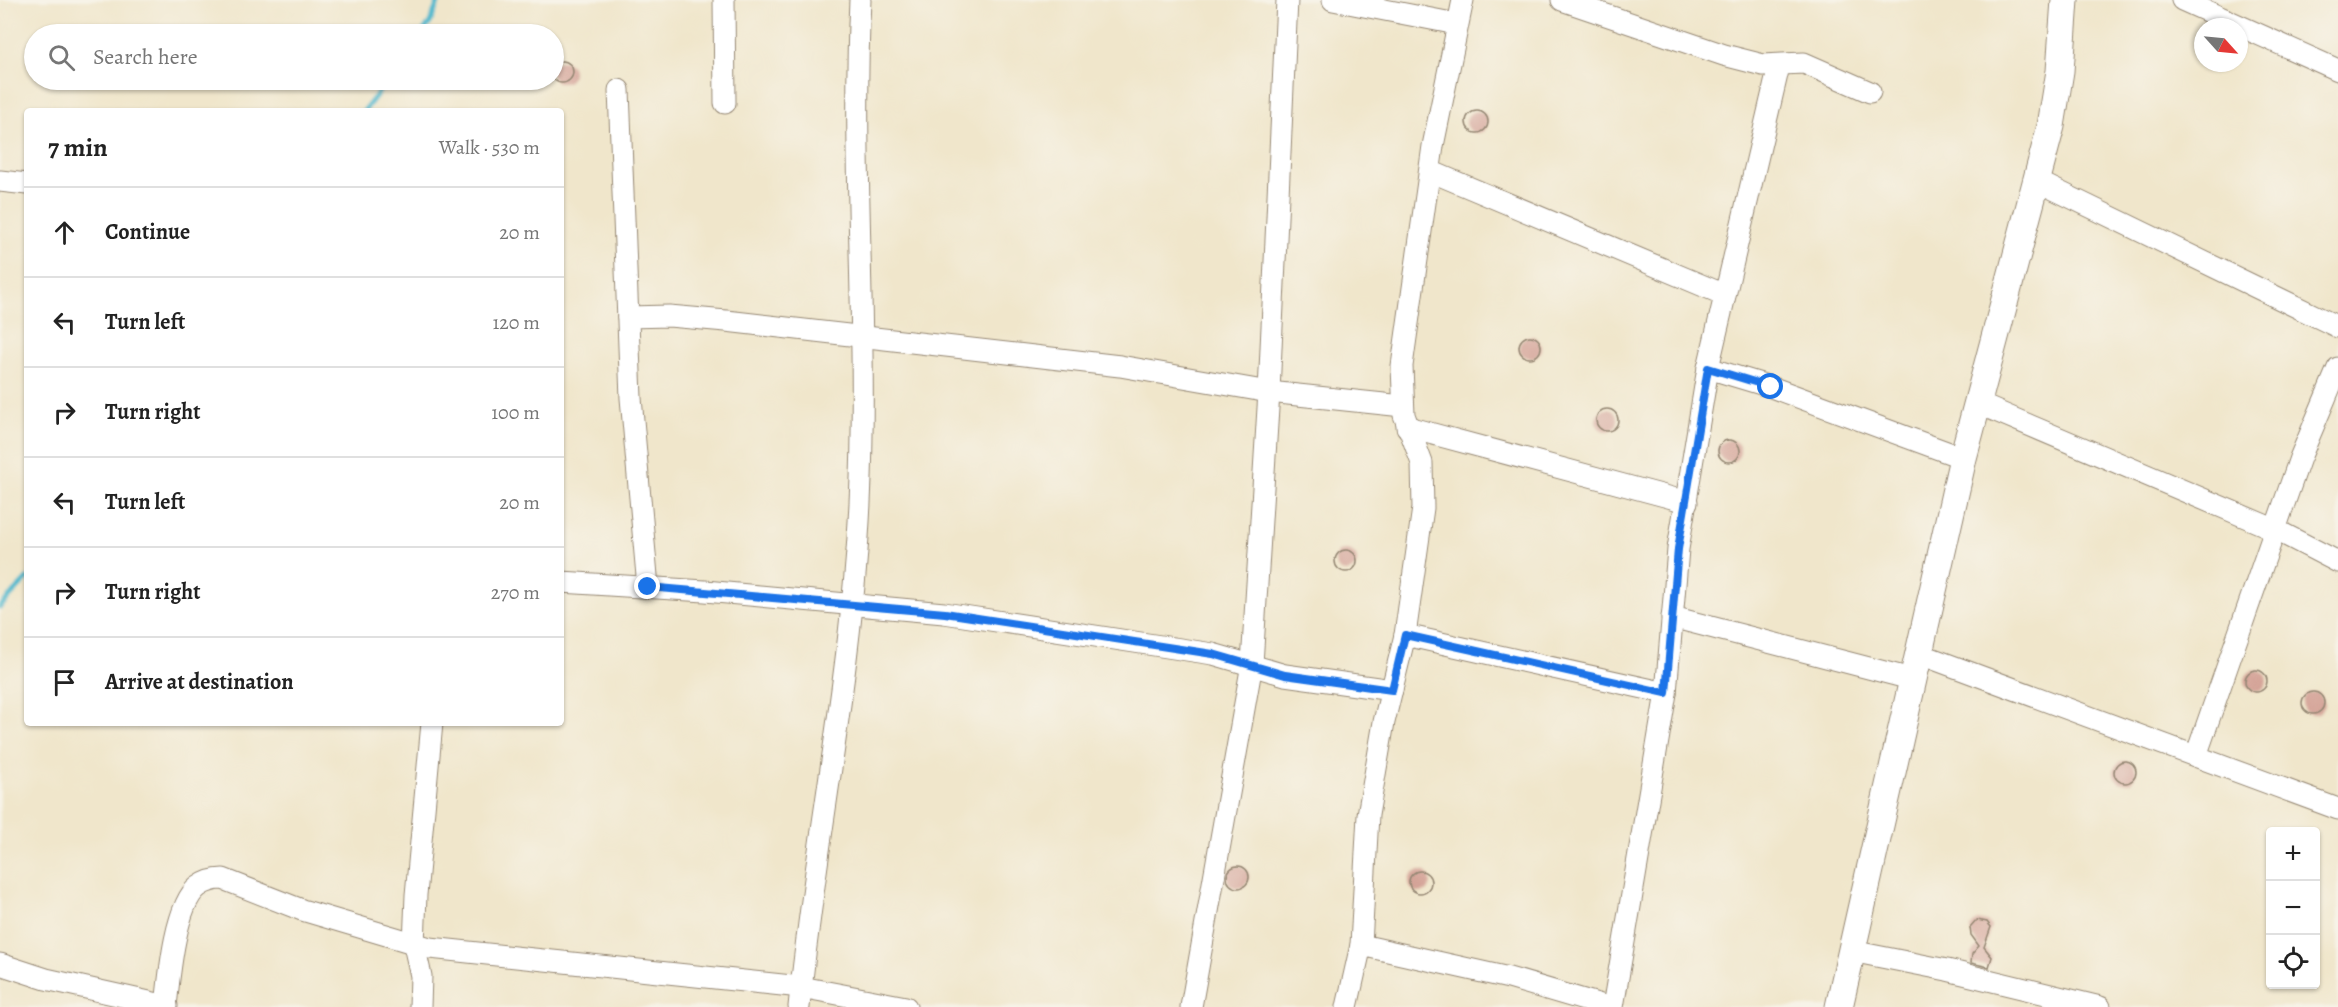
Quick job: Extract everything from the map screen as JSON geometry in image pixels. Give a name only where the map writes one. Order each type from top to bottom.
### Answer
[{"type":"street","points":[[724,0],[725,103]]},
{"type":"street","points":[[800,997],[851,606],[860,506],[862,338],[857,129],[860,0]]},
{"type":"street","points":[[1191,1007],[1252,664],[1269,392],[1287,0]]},
{"type":"street","points":[[1333,0],[1457,24]]},
{"type":"street","points":[[1347,1007],[1361,945],[1368,815],[1405,635],[1423,508],[1422,463],[1407,427],[1403,406],[1402,366],[1430,171],[1463,0]]},
{"type":"street","points":[[1562,0],[1724,55],[1763,65],[1779,66],[1791,61],[1804,63],[1870,92]]},
{"type":"street","points":[[1839,1007],[1963,458],[2051,126],[2060,71],[2065,0]]},
{"type":"street","points":[[2182,0],[2338,70]]},
{"type":"street","points":[[1613,1007],[1666,693],[1678,549],[1708,368],[1779,66]]},
{"type":"street","points":[[619,90],[631,398],[648,587]]},
{"type":"street","points":[[1430,171],[1725,295]]},
{"type":"street","points":[[0,181],[24,184]]},
{"type":"street","points":[[2037,181],[2338,327]]},
{"type":"street","points":[[628,317],[669,316],[726,321],[1120,366],[1269,392],[1403,406]]},
{"type":"street","points":[[1708,368],[1771,387],[1963,458]]},
{"type":"street","points":[[2196,756],[2300,458],[2338,368]]},
{"type":"street","points":[[1977,404],[2276,530],[2338,562]]},
{"type":"street","points":[[1407,427],[1687,502]]},
{"type":"street","points":[[564,582],[648,587],[978,618],[1213,654],[1285,675],[1392,690]]},
{"type":"street","points":[[1672,617],[1917,667],[2196,756],[2338,809]]},
{"type":"street","points":[[1405,635],[1666,693]]},
{"type":"street","points":[[420,1007],[421,976],[414,945],[432,726]]},
{"type":"street","points":[[0,964],[46,979],[166,1006],[180,919],[187,901],[196,888],[211,879],[224,879],[302,910],[414,945],[800,997],[906,1007]]},
{"type":"street","points":[[1361,945],[1509,978],[1608,1007]]},
{"type":"street","points":[[1851,951],[1947,970],[2100,1007]]},
{"type":"building","points":[[564,62],[572,68],[572,76],[564,82]]},
{"type":"building","points":[[1477,111],[1485,114],[1488,122],[1485,130],[1477,133],[1469,130],[1466,122],[1469,114]]},
{"type":"building","points":[[1530,336],[1538,339],[1541,347],[1538,355],[1530,358],[1522,355],[1519,347],[1522,339]]},
{"type":"building","points":[[1607,409],[1615,412],[1618,420],[1615,428],[1607,431],[1599,428],[1596,420],[1599,412]]},
{"type":"building","points":[[1729,440],[1737,443],[1740,451],[1737,459],[1729,462],[1721,459],[1718,451],[1721,443]]},
{"type":"building","points":[[1346,550],[1354,553],[1357,561],[1354,569],[1346,572],[1338,569],[1335,561],[1338,553]]},
{"type":"building","points":[[2256,670],[2264,673],[2267,681],[2264,689],[2256,692],[2248,689],[2245,681],[2248,673]]},
{"type":"building","points":[[2313,692],[2321,695],[2324,703],[2321,711],[2313,714],[2305,711],[2302,703],[2305,695]]},
{"type":"building","points":[[2125,761],[2133,764],[2136,772],[2133,780],[2125,783],[2117,780],[2114,772],[2117,764]]},
{"type":"building","points":[[1238,866],[1246,869],[1249,877],[1246,885],[1238,888],[1230,885],[1227,877],[1230,869]]},
{"type":"building","points":[[1420,871],[1428,874],[1431,882],[1428,890],[1420,893],[1412,890],[1409,882],[1412,874]]},
{"type":"building","points":[[1977,920],[1987,922],[1991,927],[1984,947],[1992,957],[1989,967],[1971,963],[1972,954],[1979,946],[1971,935],[1970,928]]},
{"type":"waterway","points":[[429,24],[439,0]]},
{"type":"waterway","points":[[366,108],[380,90]]},
{"type":"waterway","points":[[0,607],[24,582]]},
{"type":"route","points":[[648,587],[945,613],[1213,654],[1285,675],[1392,690],[1405,635],[1666,693],[1678,549],[1708,368],[1771,387]]}]
